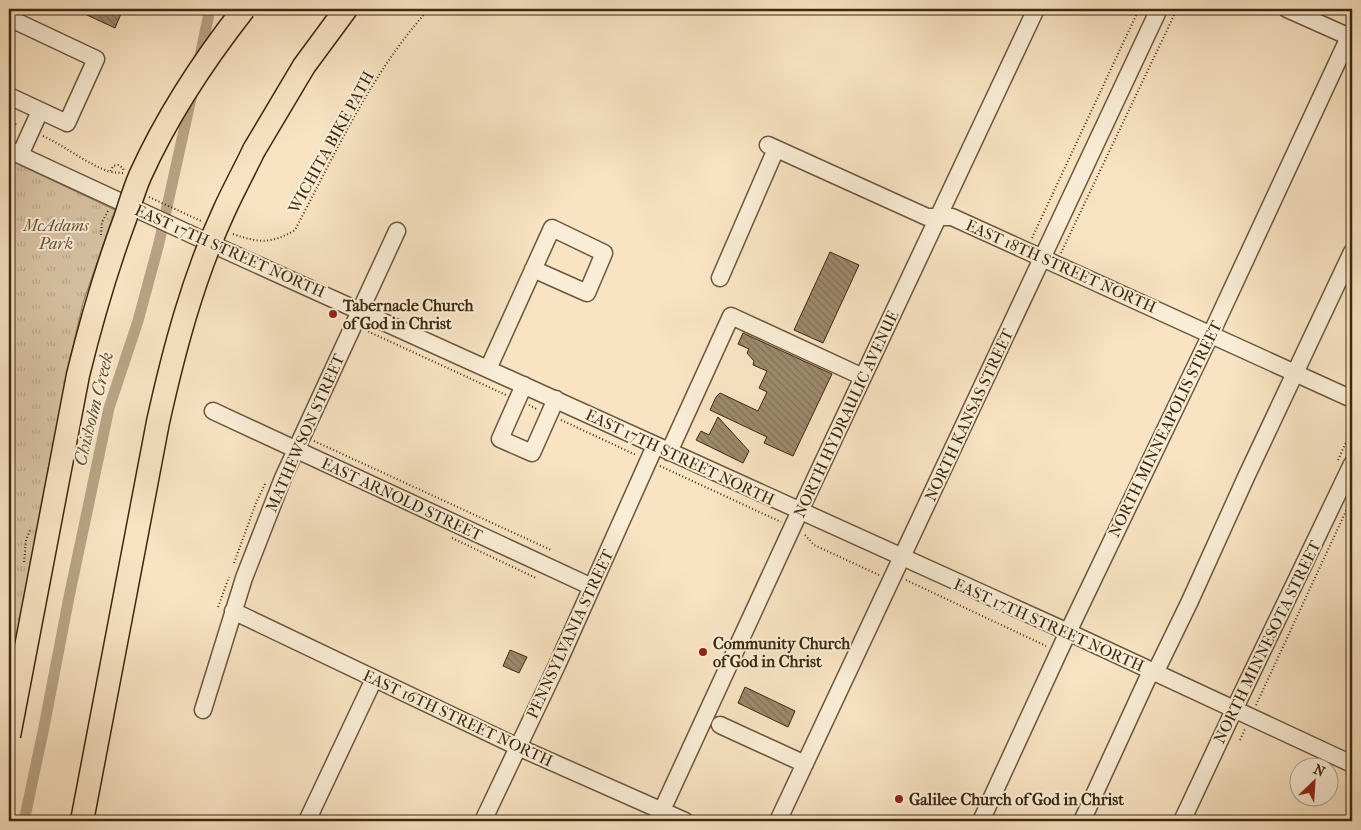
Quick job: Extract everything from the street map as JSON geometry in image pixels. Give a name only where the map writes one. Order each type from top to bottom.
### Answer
[{"type":"highway","points":[[9,736],[78,375],[108,262],[140,176],[166,126],[213,49],[244,9]]},
{"type":"highway","points":[[82,821],[171,362],[204,259],[223,212],[254,150],[304,66],[346,9]]},
{"type":"street","name":"NORTH HYDRAULIC AVENUE","points":[[660,816],[792,528],[1036,9]]},
{"type":"street","name":"NORTH KANSAS STREET","points":[[778,821],[1159,9]]},
{"type":"street","points":[[1288,9],[1351,38]]},
{"type":"street","points":[[9,18],[96,59],[67,123],[9,96]]},
{"type":"street","name":"NORTH MINNEAPOLIS STREET","points":[[981,821],[1068,632],[1351,38]]},
{"type":"street","points":[[14,152],[30,131],[40,111]]},
{"type":"street","name":"EAST 18TH STREET NORTH","points":[[720,278],[772,147],[927,217],[952,217],[1045,254],[1352,399]]},
{"type":"street","name":"EAST 17TH STREET NORTH","points":[[14,152],[123,202],[195,227],[358,318],[488,369],[556,399],[800,512],[1068,632],[1352,764]]},
{"type":"street","points":[[488,369],[533,269],[552,228],[604,253],[587,293],[533,269]]},
{"type":"street","name":"MATHEWSON STREET","points":[[203,710],[226,609],[244,578],[282,478],[397,231]]},
{"type":"street","points":[[1082,821],[1153,672],[1190,601],[1352,252]]},
{"type":"street","name":"PENNSYLVANIA STREET","points":[[483,821],[649,461],[662,449],[731,316],[863,377]]},
{"type":"street","points":[[524,385],[500,439],[532,453],[556,399]]},
{"type":"street","name":"EAST ARNOLD STREET","points":[[212,411],[592,587]]},
{"type":"street","name":"NORTH MINNESOTA STREET","points":[[1182,821],[1352,464]]},
{"type":"street","name":"EAST 16TH STREET NORTH","points":[[226,609],[660,816],[685,821]]},
{"type":"street","points":[[306,821],[374,679]]},
{"type":"street","points":[[720,725],[805,764]]},
{"type":"path","name":"WICHITA BIKE PATH","points":[[231,233],[247,239],[266,242],[282,238],[295,230],[346,132],[386,66],[429,9]]},
{"type":"path","points":[[1139,9],[1030,243],[1045,254],[1059,256],[1177,9]]},
{"type":"path","points":[[9,121],[55,142],[92,165],[110,172],[124,173]]},
{"type":"path","points":[[110,172],[113,166],[118,165],[124,168],[124,177]]},
{"type":"path","points":[[146,195],[195,227],[206,223]]},
{"type":"path","points":[[358,318],[517,400],[792,528],[804,535],[814,545],[880,576],[900,578],[1059,652]]},
{"type":"path","points":[[314,440],[551,550]]},
{"type":"path","points":[[234,564],[256,503],[267,480]]},
{"type":"path","points":[[1240,740],[1352,498]]},
{"type":"path","points":[[226,609],[231,572]]},
{"type":"green space","name":"McAdams Park","points":[[9,160],[115,210],[83,303],[69,363],[9,678]]},
{"type":"building","points":[[74,9],[123,9],[115,28]]},
{"type":"building","points":[[830,252],[859,265],[823,343],[794,330]]},
{"type":"building","points":[[743,333],[832,374],[793,456],[764,443],[767,437],[710,410],[720,393],[758,411],[767,392],[759,388],[767,371],[753,365],[754,361],[747,353],[749,349],[738,344]]},
{"type":"building","points":[[718,417],[749,451],[743,463],[696,440],[701,431],[709,435]]},
{"type":"building","points":[[510,650],[527,657],[519,673],[503,666]]},
{"type":"building","points":[[745,687],[795,711],[788,727],[738,703]]},
{"type":"waterway","name":"Chisholm Creek","points":[[199,61],[210,9]]},
{"type":"waterway","name":"Chisholm Creek","points":[[24,821],[109,408],[138,321],[159,243],[192,94]]},
{"type":"place","name":"Tabernacle Church of God in Christ","points":[[333,314]]},
{"type":"place","name":"Community Church of God in Christ","points":[[703,652]]},
{"type":"place","name":"Galilee Church of God in Christ","points":[[899,799]]}]
